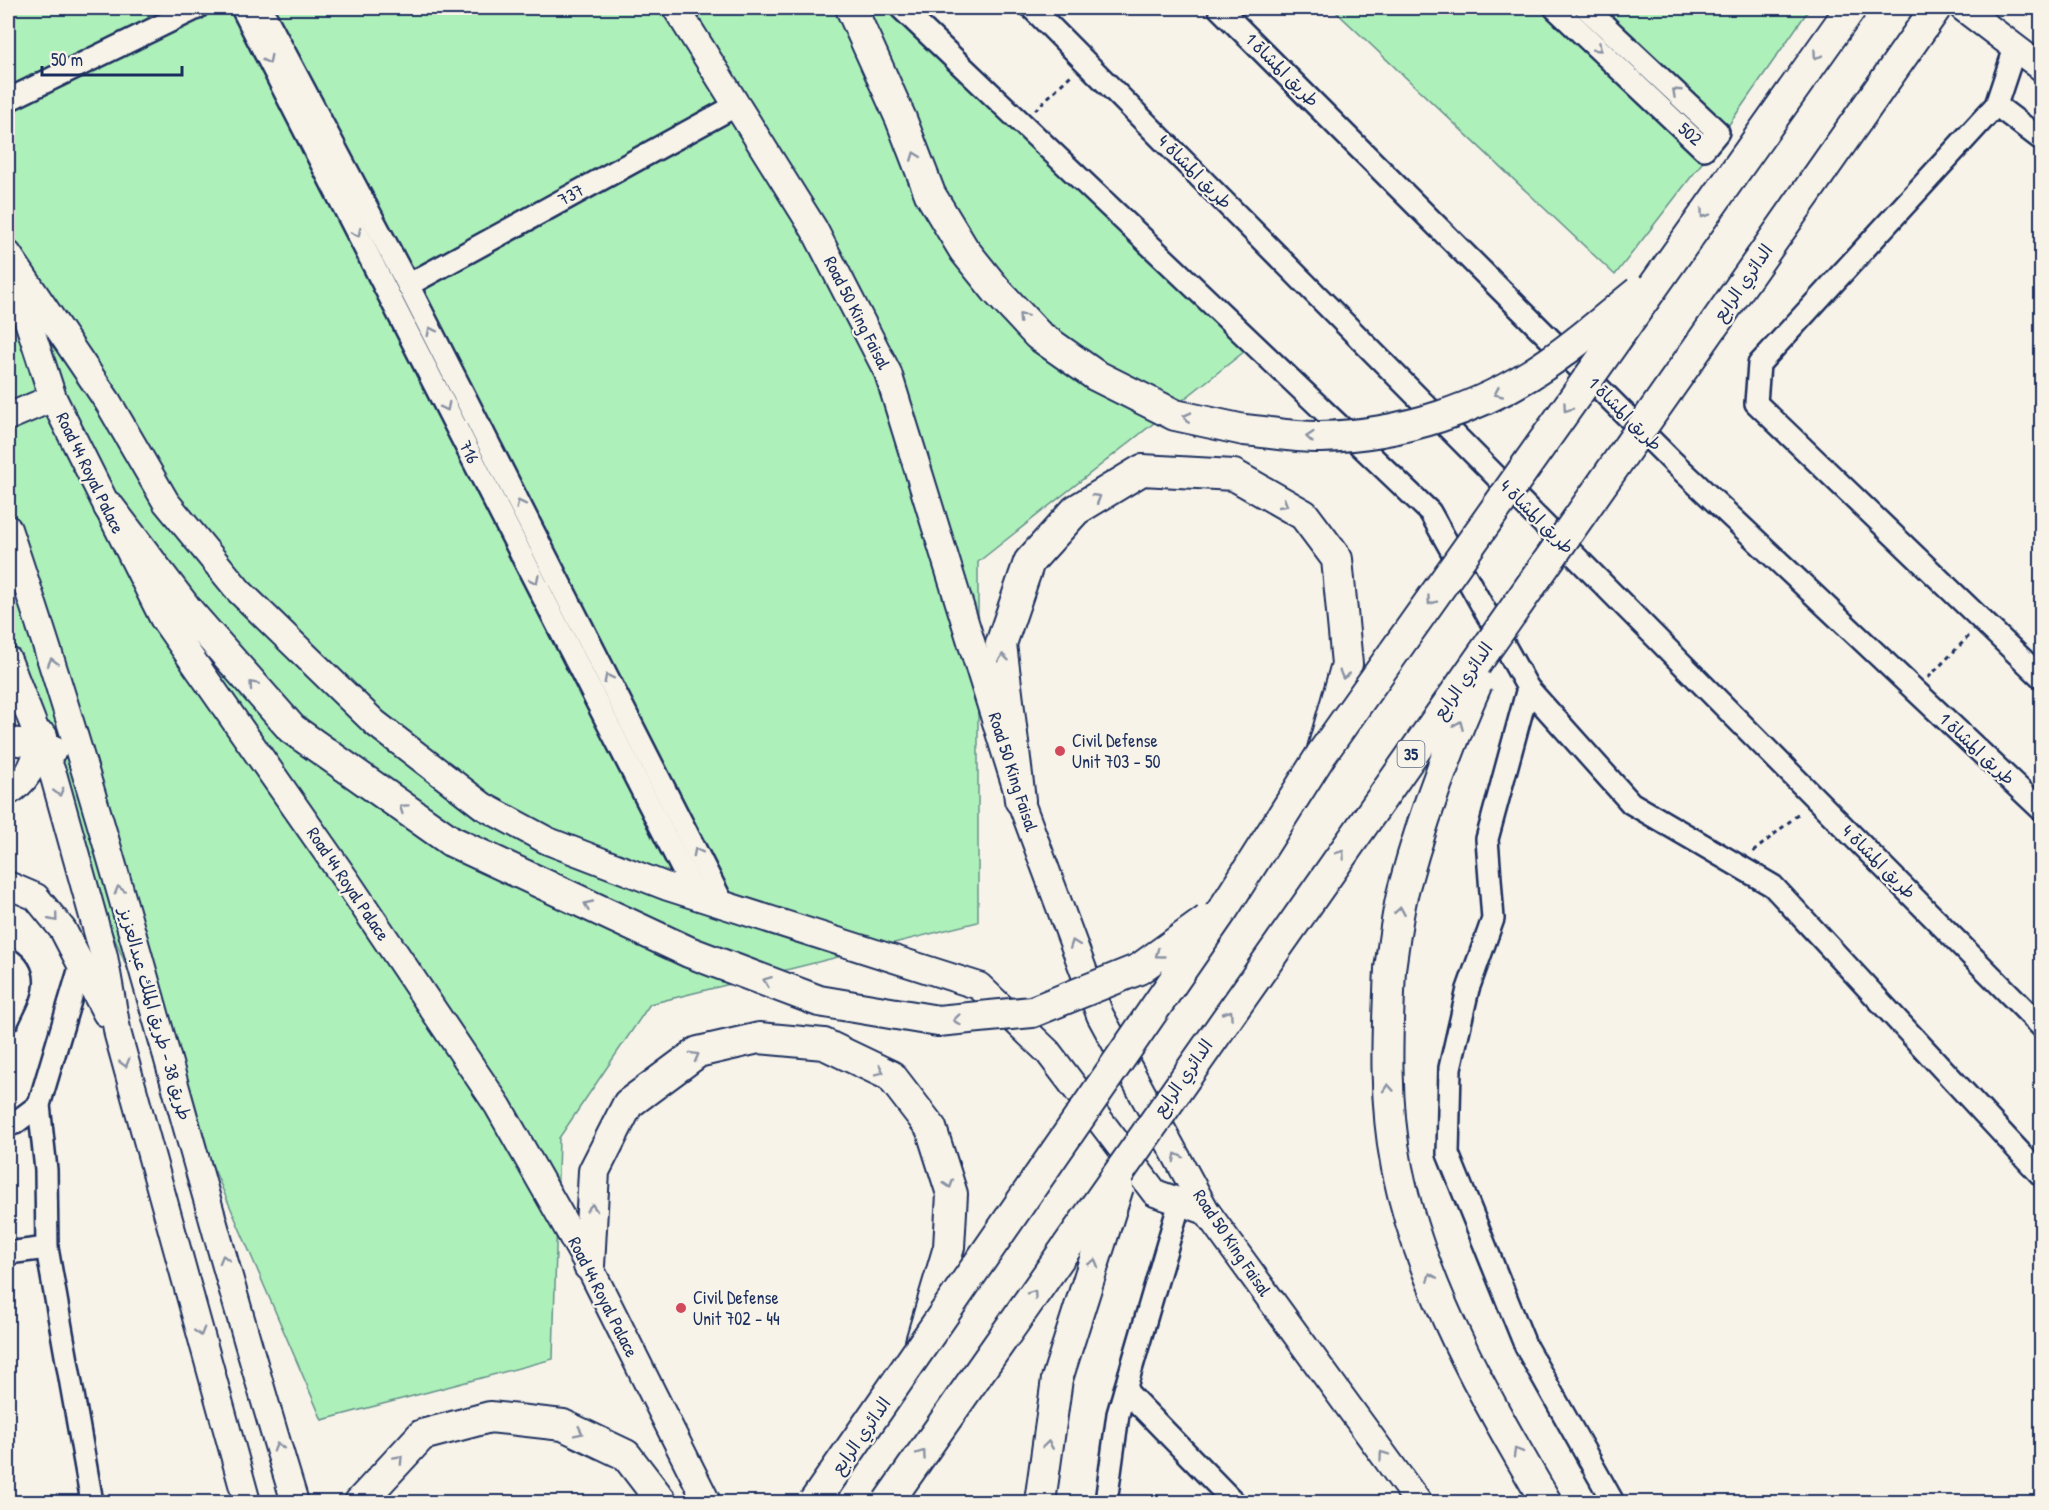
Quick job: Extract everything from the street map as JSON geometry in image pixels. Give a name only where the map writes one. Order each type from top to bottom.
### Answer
[{"type":"highway","points":[[851,8],[897,109],[930,194],[964,250],[997,291],[1038,335],[1095,375],[1175,415],[1244,430],[1320,438],[1392,429],[1454,413],[1507,388],[1549,363],[1664,272]]},
{"type":"highway","name":"الدائري الرابع","points":[[814,1503],[1224,908],[1322,755],[1851,8]]},
{"type":"highway","name":"الدائري الرابع","points":[[888,1503],[1128,1157],[1936,8]]},
{"type":"highway","points":[[1020,800],[1001,644],[1029,562],[1076,510],[1142,470],[1234,474],[1304,515],[1337,559],[1347,664],[1322,755]]},
{"type":"highway","points":[[109,507],[188,611],[292,729],[450,841],[690,952],[819,1001],[938,1021],[1032,1012],[1140,969],[1224,908]]},
{"type":"highway","points":[[1502,625],[1443,760],[1404,889],[1390,969],[1386,1042],[1388,1090],[1397,1167],[1417,1244],[1455,1336],[1546,1503]]},
{"type":"highway","points":[[589,1266],[594,1172],[628,1104],[698,1052],[759,1038],[824,1044],[891,1076],[931,1128],[952,1194],[950,1247],[916,1358]]},
{"type":"highway","points":[[1040,1503],[1058,1379],[1128,1157]]},
{"type":"highway","points":[[360,1503],[422,1435],[490,1417],[563,1425],[626,1455],[662,1503]]},
{"type":"main road","name":"Road 50 King Faisal","points":[[676,8],[735,106],[814,229],[888,373],[1020,800],[1100,1015],[1206,1211],[1418,1503]]},
{"type":"main road","points":[[1963,8],[2042,68]]},
{"type":"main road","points":[[8,254],[108,402],[166,502],[239,591],[375,723],[483,806],[538,836],[696,896],[979,986],[1048,1052],[1155,1193],[1206,1211]]},
{"type":"main road","name":"Road 44 Royal Palace","points":[[8,260],[53,398],[163,618],[346,880],[498,1106],[589,1266],[707,1503]]},
{"type":"main road","points":[[8,417],[53,398]]},
{"type":"main road","name":"طريق 38 - طريق الملك عبدالعزيز","points":[[8,529],[60,690],[295,1503]]},
{"type":"main road","name":"طريق 38 - طريق الملك عبدالعزيز","points":[[8,660],[54,777],[104,956],[118,1035],[247,1503]]},
{"type":"main road","points":[[8,792],[27,776],[34,765],[54,716],[60,690]]},
{"type":"main road","points":[[8,741],[41,744],[68,757],[87,783]]},
{"type":"main road","points":[[8,885],[36,897],[63,930],[118,1035]]},
{"type":"street","points":[[8,100],[197,8]]},
{"type":"street","name":"716","points":[[242,8],[696,896]]},
{"type":"street","points":[[261,8],[408,285],[723,904]]},
{"type":"street","points":[[901,8],[1430,512],[1528,688],[1631,803],[1773,886],[2042,1176]]},
{"type":"street","name":"طريق المشاة 4","points":[[1032,8],[2042,1027]]},
{"type":"street","name":"طريق المشاة 1","points":[[1219,8],[1672,461],[2042,810]]},
{"type":"street","name":"502","points":[[1555,8],[1704,149],[1718,132],[1586,8]]},
{"type":"street","points":[[2015,48],[1996,105],[1759,364],[1756,403],[2042,678]]},
{"type":"street","points":[[1996,105],[2042,140]]},
{"type":"street","name":"737","points":[[408,285],[735,106]]},
{"type":"street","points":[[1528,688],[1487,839],[1493,919],[1468,989],[1450,1068],[1448,1154],[1526,1347],[1613,1503]]},
{"type":"street","points":[[8,959],[22,974],[24,986],[8,1020]]},
{"type":"street","points":[[81,964],[39,1105],[46,1170],[47,1248],[92,1503]]},
{"type":"street","points":[[8,1125],[15,1123],[39,1105]]},
{"type":"street","points":[[1106,1503],[1118,1414],[1180,1202]]},
{"type":"street","points":[[8,1253],[47,1248]]},
{"type":"street","points":[[1125,1390],[1234,1503]]},
{"type":"path","points":[[1022,123],[1086,61]]},
{"type":"path","points":[[1915,691],[1983,622]]},
{"type":"path","points":[[1737,865],[1816,799]]},
{"type":"green space","points":[[8,8],[914,8],[1245,351],[978,562],[978,922],[650,1004],[559,1138],[553,1359],[322,1420],[8,691]]},
{"type":"green space","points":[[1332,8],[1810,8],[1705,159],[1615,275]]},
{"type":"place","name":"Civil Defense Unit 703 - 50","points":[[1060,751]]},
{"type":"place","name":"Civil Defense Unit 702 - 44","points":[[681,1308]]}]
